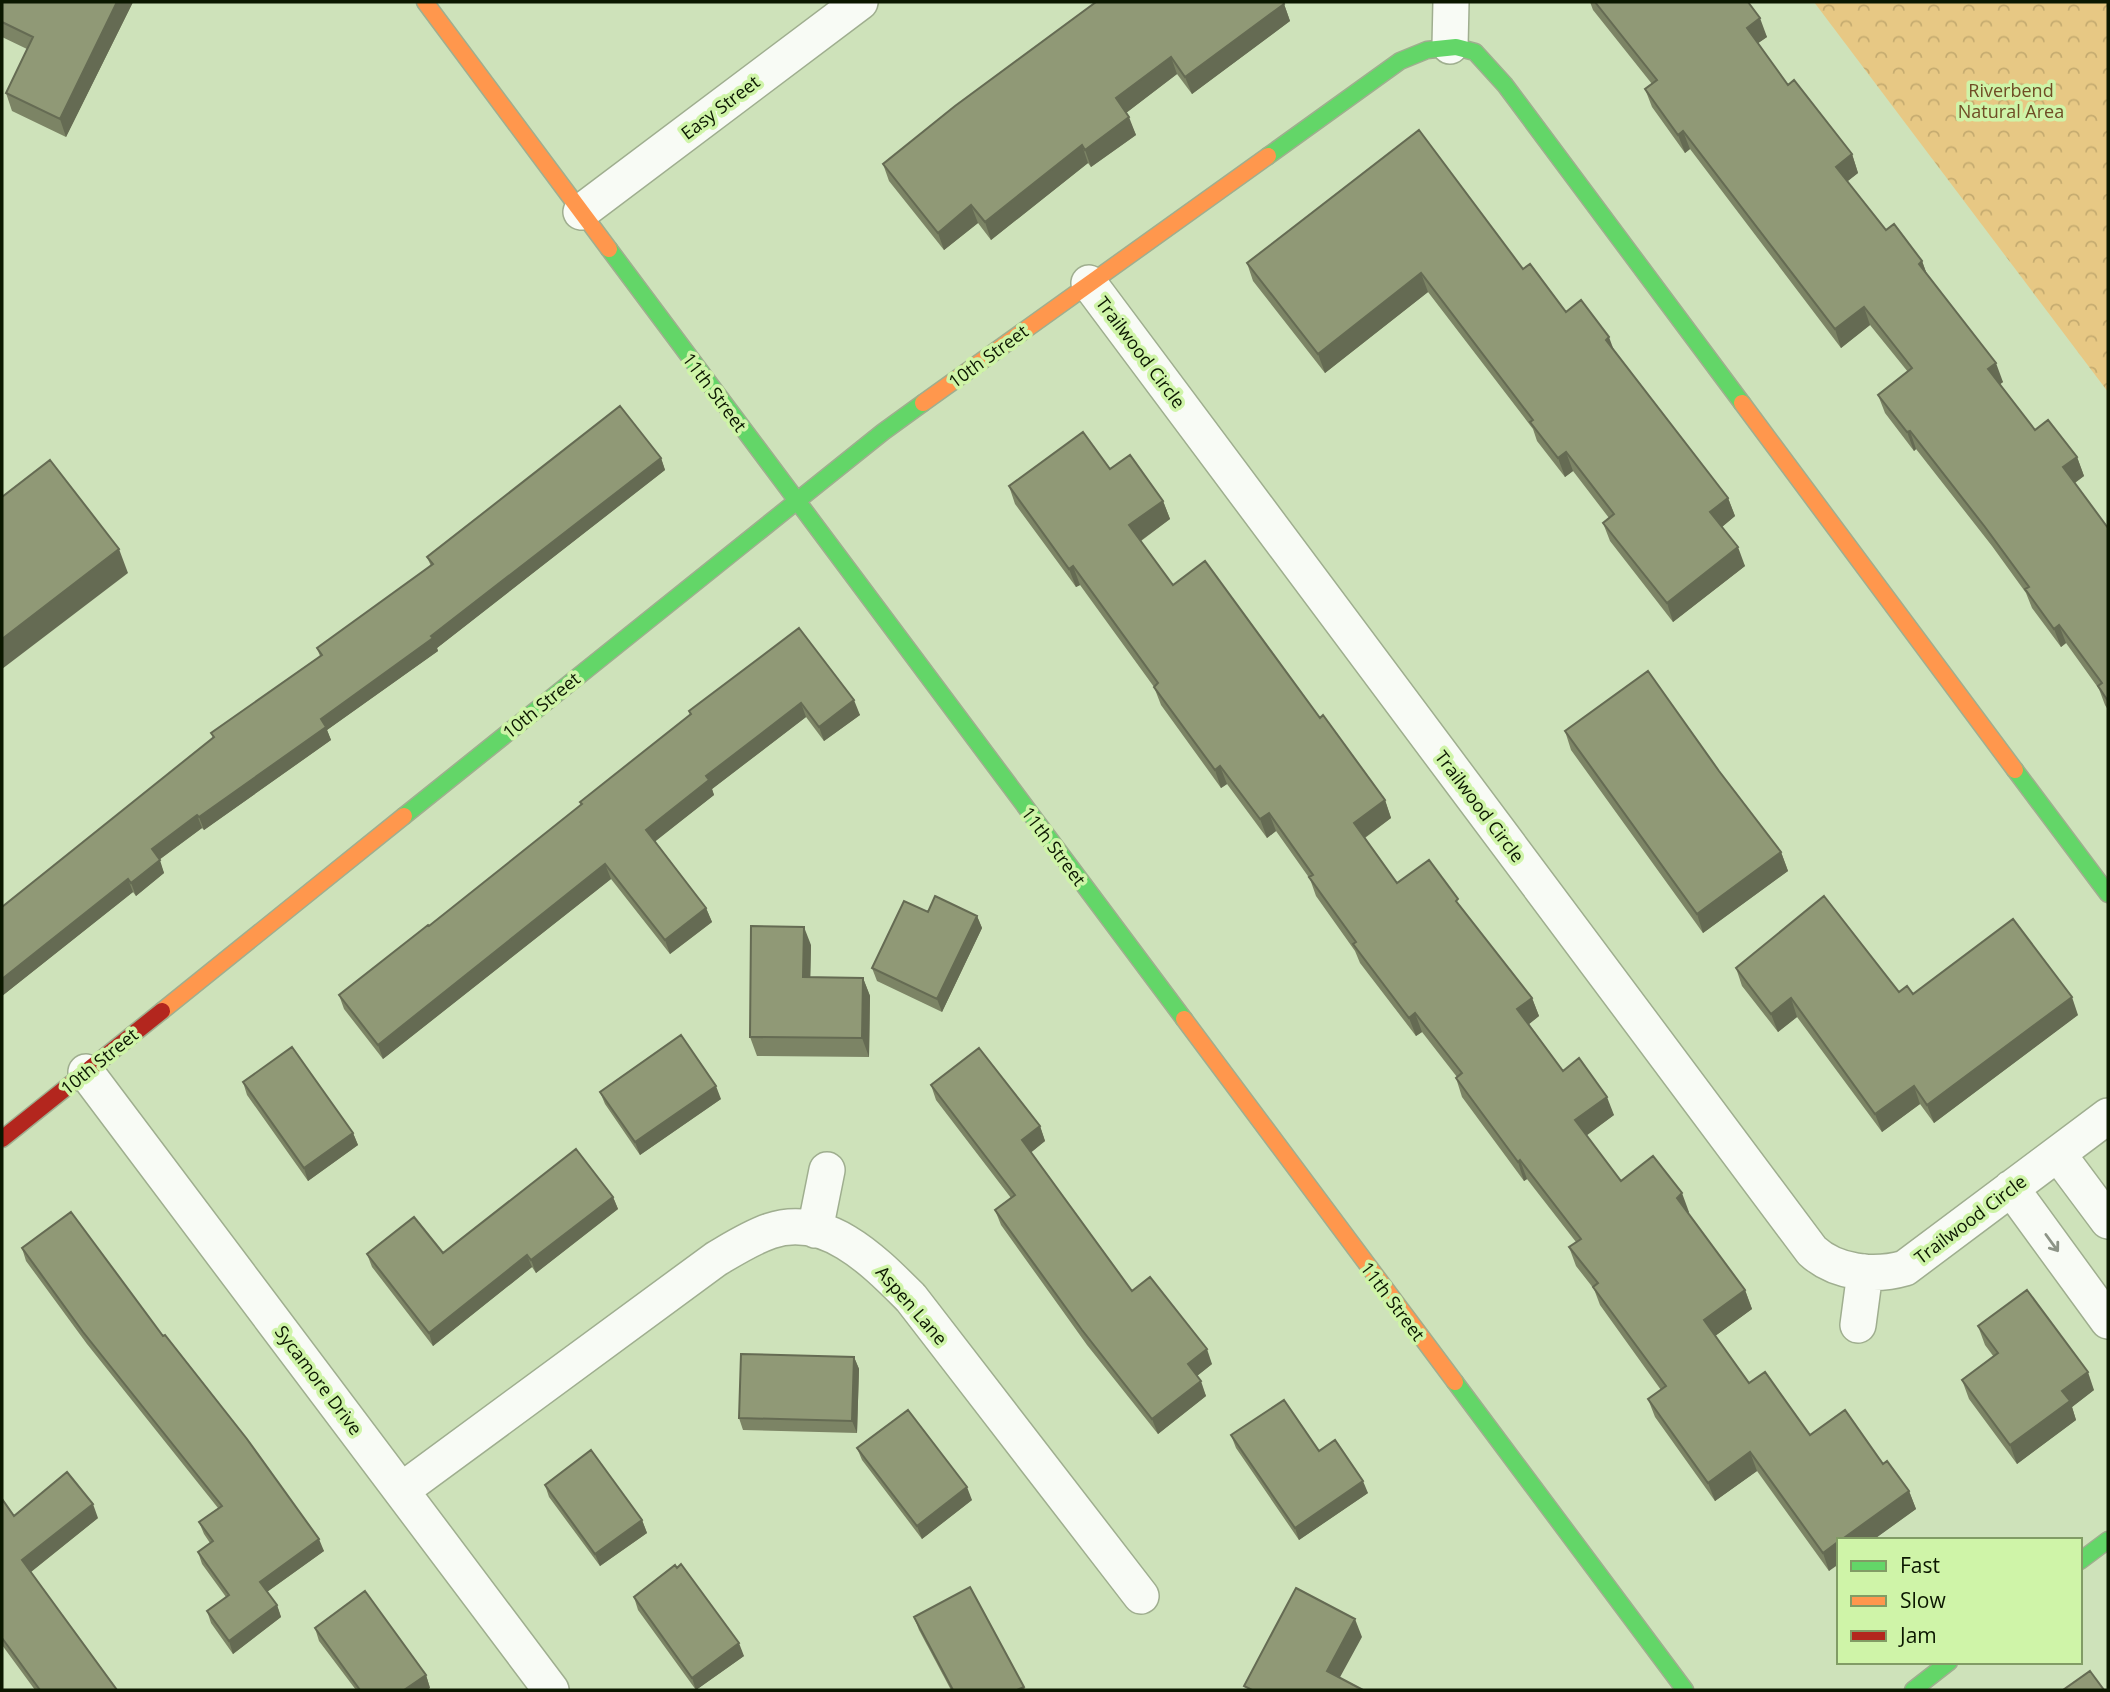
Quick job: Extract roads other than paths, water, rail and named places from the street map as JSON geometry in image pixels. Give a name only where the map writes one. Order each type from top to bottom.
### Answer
[{"type":"street","name":"11th Street","points":[[425,2],[1685,1690]]},
{"type":"street","name":"Easy Street","points":[[581,212],[860,2]]},
{"type":"street","points":[[1451,2],[1450,46],[1476,52],[1505,85],[2108,894]]},
{"type":"street","name":"Trailwood Circle","points":[[1450,46],[1430,49],[1400,61],[1089,283],[1812,1251],[1822,1260],[1850,1271],[1890,1272],[1905,1268],[2108,1116]]},
{"type":"street","name":"10th Street","points":[[2,1139],[883,432],[1089,283]]},
{"type":"street","name":"Sycamore Drive","points":[[86,1072],[551,1690]]},
{"type":"street","points":[[2058,1154],[2108,1221]]},
{"type":"street","points":[[815,1230],[827,1170]]},
{"type":"street","points":[[2011,1188],[2108,1321]]},
{"type":"street","name":"Aspen Lane","points":[[402,1490],[716,1259],[749,1239],[773,1230],[799,1227],[850,1243],[872,1259],[911,1298],[1141,1596]]},
{"type":"street","points":[[1858,1325],[1865,1272]]},
{"type":"street","points":[[2082,1560],[2108,1540]]},
{"type":"street","points":[[1913,1690],[1946,1664]]},
{"type":"park label","name":"Riverbend Natural Area","points":[[2011,100]]}]
